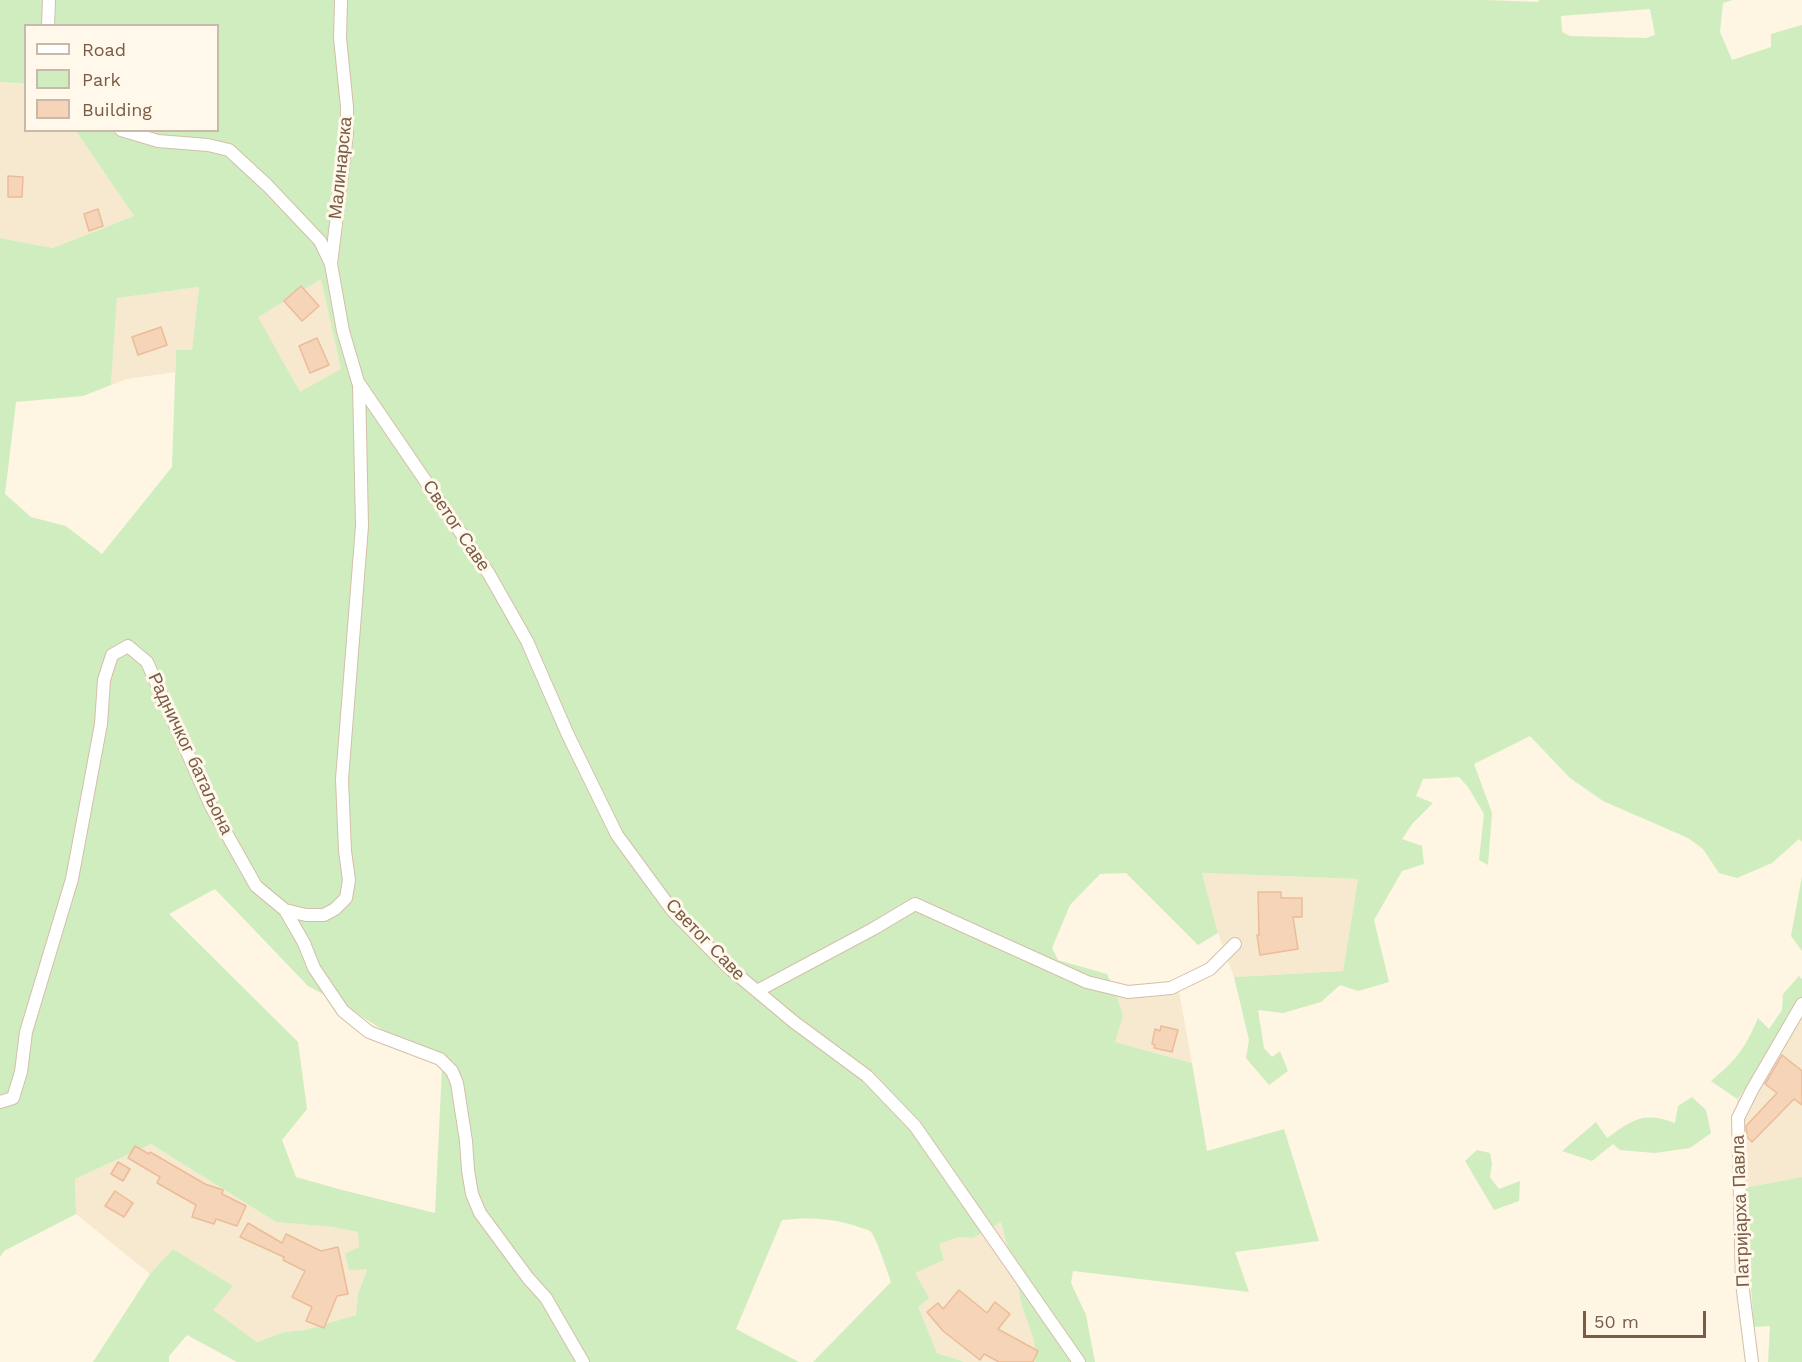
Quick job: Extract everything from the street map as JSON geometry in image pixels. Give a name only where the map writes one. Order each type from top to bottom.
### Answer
[{"type":"street","points":[[48,24],[49,0]]},
{"type":"street","name":"Малинарска","points":[[331,264],[347,134],[347,107],[340,38],[341,0]]},
{"type":"street","name":"Светог Саве","points":[[128,132],[158,141],[208,145],[229,150],[268,186],[320,241],[331,264],[343,331],[358,382],[489,574],[527,641],[568,735],[617,835],[672,910],[728,967],[794,1022],[867,1076],[915,1126],[1079,1362]]},
{"type":"street","points":[[285,910],[306,915],[324,915],[335,909],[346,898],[350,880],[345,851],[342,779],[362,526],[358,382]]},
{"type":"street","name":"Радничког батаљона","points":[[0,1102],[14,1098],[21,1072],[26,1032],[72,879],[101,724],[104,680],[112,655],[128,646],[147,662],[211,806],[256,886],[285,910],[304,943],[314,968],[343,1011],[369,1032],[440,1059],[452,1071],[457,1083],[472,1194],[480,1213],[528,1278],[546,1298],[583,1362]]},
{"type":"street","name":"Светог Саве","points":[[757,991],[915,904],[1087,982],[1128,992],[1171,988],[1210,969],[1235,944]]},
{"type":"street","name":"Патријарха Павла","points":[[1752,1362],[1742,1282],[1738,1118],[1802,1004]]},
{"type":"shaded area","points":[[0,82],[24,85],[24,132],[77,132],[134,216],[51,248],[0,238]]},
{"type":"shaded area","points":[[321,278],[341,369],[300,393],[257,317]]},
{"type":"shaded area","points":[[199,287],[192,350],[176,350],[175,372],[127,379],[111,385],[117,298]]},
{"type":"shaded area","points":[[1202,873],[1358,879],[1343,971],[1234,977],[1218,933]]},
{"type":"shaded area","points":[[1179,992],[1192,1063],[1115,1042],[1123,1016],[1116,993]]},
{"type":"shaded area","points":[[1802,1017],[1802,1177],[1743,1188],[1737,1099]]},
{"type":"shaded area","points":[[151,1144],[276,1222],[332,1227],[358,1232],[359,1247],[367,1268],[358,1294],[356,1315],[305,1330],[284,1332],[257,1342],[212,1310],[232,1286],[173,1249],[150,1274],[76,1214],[75,1179]]},
{"type":"shaded area","points":[[1001,1222],[1023,1309],[1034,1340],[1036,1362],[965,1362],[937,1353],[917,1307],[915,1272],[944,1260],[939,1244],[959,1237],[973,1238]]},
{"type":"green space","points":[[0,0],[1486,0],[1538,2],[1539,0],[1733,0],[1723,3],[1720,32],[1732,60],[1771,47],[1771,34],[1802,25],[1802,842],[1799,839],[1772,863],[1737,878],[1719,873],[1703,849],[1688,838],[1603,801],[1570,778],[1530,736],[1474,764],[1492,813],[1488,865],[1479,860],[1484,814],[1468,787],[1459,777],[1423,779],[1416,796],[1433,803],[1412,824],[1402,839],[1422,846],[1424,864],[1402,871],[1374,920],[1389,982],[1358,991],[1340,985],[1321,1002],[1283,1013],[1258,1010],[1264,1048],[1272,1057],[1280,1051],[1288,1071],[1269,1085],[1246,1058],[1249,1040],[1234,977],[1343,971],[1358,879],[1202,873],[1218,933],[1198,945],[1126,873],[1100,874],[1070,905],[1052,948],[1058,960],[1107,974],[1123,1016],[1115,1042],[1192,1063],[1207,1151],[1284,1129],[1319,1241],[1235,1252],[1249,1292],[1073,1271],[1071,1283],[1086,1315],[1095,1362],[1036,1362],[1034,1340],[1023,1309],[1001,1222],[973,1238],[959,1237],[939,1244],[944,1260],[915,1273],[929,1298],[918,1307],[937,1353],[965,1362],[813,1362],[891,1282],[870,1231],[838,1221],[811,1218],[782,1220],[736,1329],[799,1362],[237,1362],[187,1335],[169,1356],[169,1362],[93,1362],[150,1274],[173,1249],[233,1286],[213,1310],[257,1342],[284,1332],[305,1330],[356,1315],[358,1294],[367,1269],[349,1270],[345,1254],[359,1247],[358,1232],[332,1227],[276,1222],[151,1144],[75,1179],[76,1214],[4,1251],[0,1257],[0,238],[52,248],[134,216],[77,132],[219,132],[219,24],[24,24],[24,84],[0,82]],"holes":[[[1650,9],[1655,35],[1646,38],[1570,36],[1562,32],[1561,16]],[[321,279],[341,369],[300,392],[258,317]],[[199,287],[192,350],[176,350],[172,467],[102,554],[66,526],[31,517],[5,494],[16,402],[83,396],[111,385],[117,298]],[[215,889],[308,986],[347,1007],[442,1068],[435,1213],[296,1177],[282,1140],[307,1109],[298,1042],[169,914]]]},
{"type":"green space","points":[[1802,876],[1802,951],[1791,936]]},
{"type":"green space","points":[[1799,976],[1802,979],[1802,1017],[1737,1099],[1711,1081],[1739,1053],[1758,1018],[1769,1029],[1782,1010],[1783,994]]},
{"type":"green space","points":[[1692,1097],[1706,1110],[1711,1133],[1690,1148],[1655,1153],[1620,1150],[1613,1144],[1592,1161],[1562,1151],[1596,1122],[1607,1138],[1638,1119],[1664,1119],[1675,1123],[1678,1106]]},
{"type":"green space","points":[[1477,1150],[1490,1153],[1492,1164],[1490,1177],[1499,1189],[1520,1181],[1519,1201],[1494,1210],[1465,1161]]},
{"type":"green space","points":[[1802,1177],[1802,1362],[1768,1362],[1770,1326],[1754,1327],[1743,1188]]},
{"type":"building","points":[[8,176],[23,177],[22,197],[8,197]]},
{"type":"building","points":[[98,209],[103,226],[89,231],[84,214]]},
{"type":"building","points":[[301,286],[319,306],[302,321],[284,301]]},
{"type":"building","points":[[161,327],[167,345],[138,355],[132,337]]},
{"type":"building","points":[[317,338],[329,365],[310,373],[299,346]]},
{"type":"building","points":[[1258,892],[1281,892],[1281,898],[1302,898],[1302,917],[1293,917],[1298,949],[1260,955],[1257,935],[1259,935]]},
{"type":"building","points":[[1161,1026],[1178,1030],[1172,1052],[1154,1048],[1155,1045],[1152,1044],[1155,1029],[1160,1031]]},
{"type":"building","points":[[1782,1055],[1802,1071],[1802,1105],[1794,1099],[1752,1142],[1747,1137],[1746,1126],[1777,1093],[1765,1084]]},
{"type":"building","points":[[135,1146],[149,1154],[150,1152],[205,1184],[223,1190],[222,1194],[246,1206],[237,1226],[216,1219],[214,1224],[192,1217],[196,1205],[157,1183],[160,1177],[128,1158]]},
{"type":"building","points":[[118,1162],[130,1169],[123,1181],[111,1174]]},
{"type":"building","points":[[115,1191],[133,1203],[124,1217],[105,1206]]},
{"type":"building","points":[[248,1223],[282,1243],[286,1234],[321,1251],[338,1247],[348,1294],[337,1296],[324,1328],[306,1321],[312,1307],[292,1297],[305,1271],[283,1260],[284,1257],[240,1237]]},
{"type":"building","points":[[959,1290],[987,1313],[995,1302],[1010,1314],[998,1329],[1038,1351],[1033,1362],[999,1362],[984,1354],[980,1360],[943,1331],[927,1312],[938,1303],[943,1309]]}]
